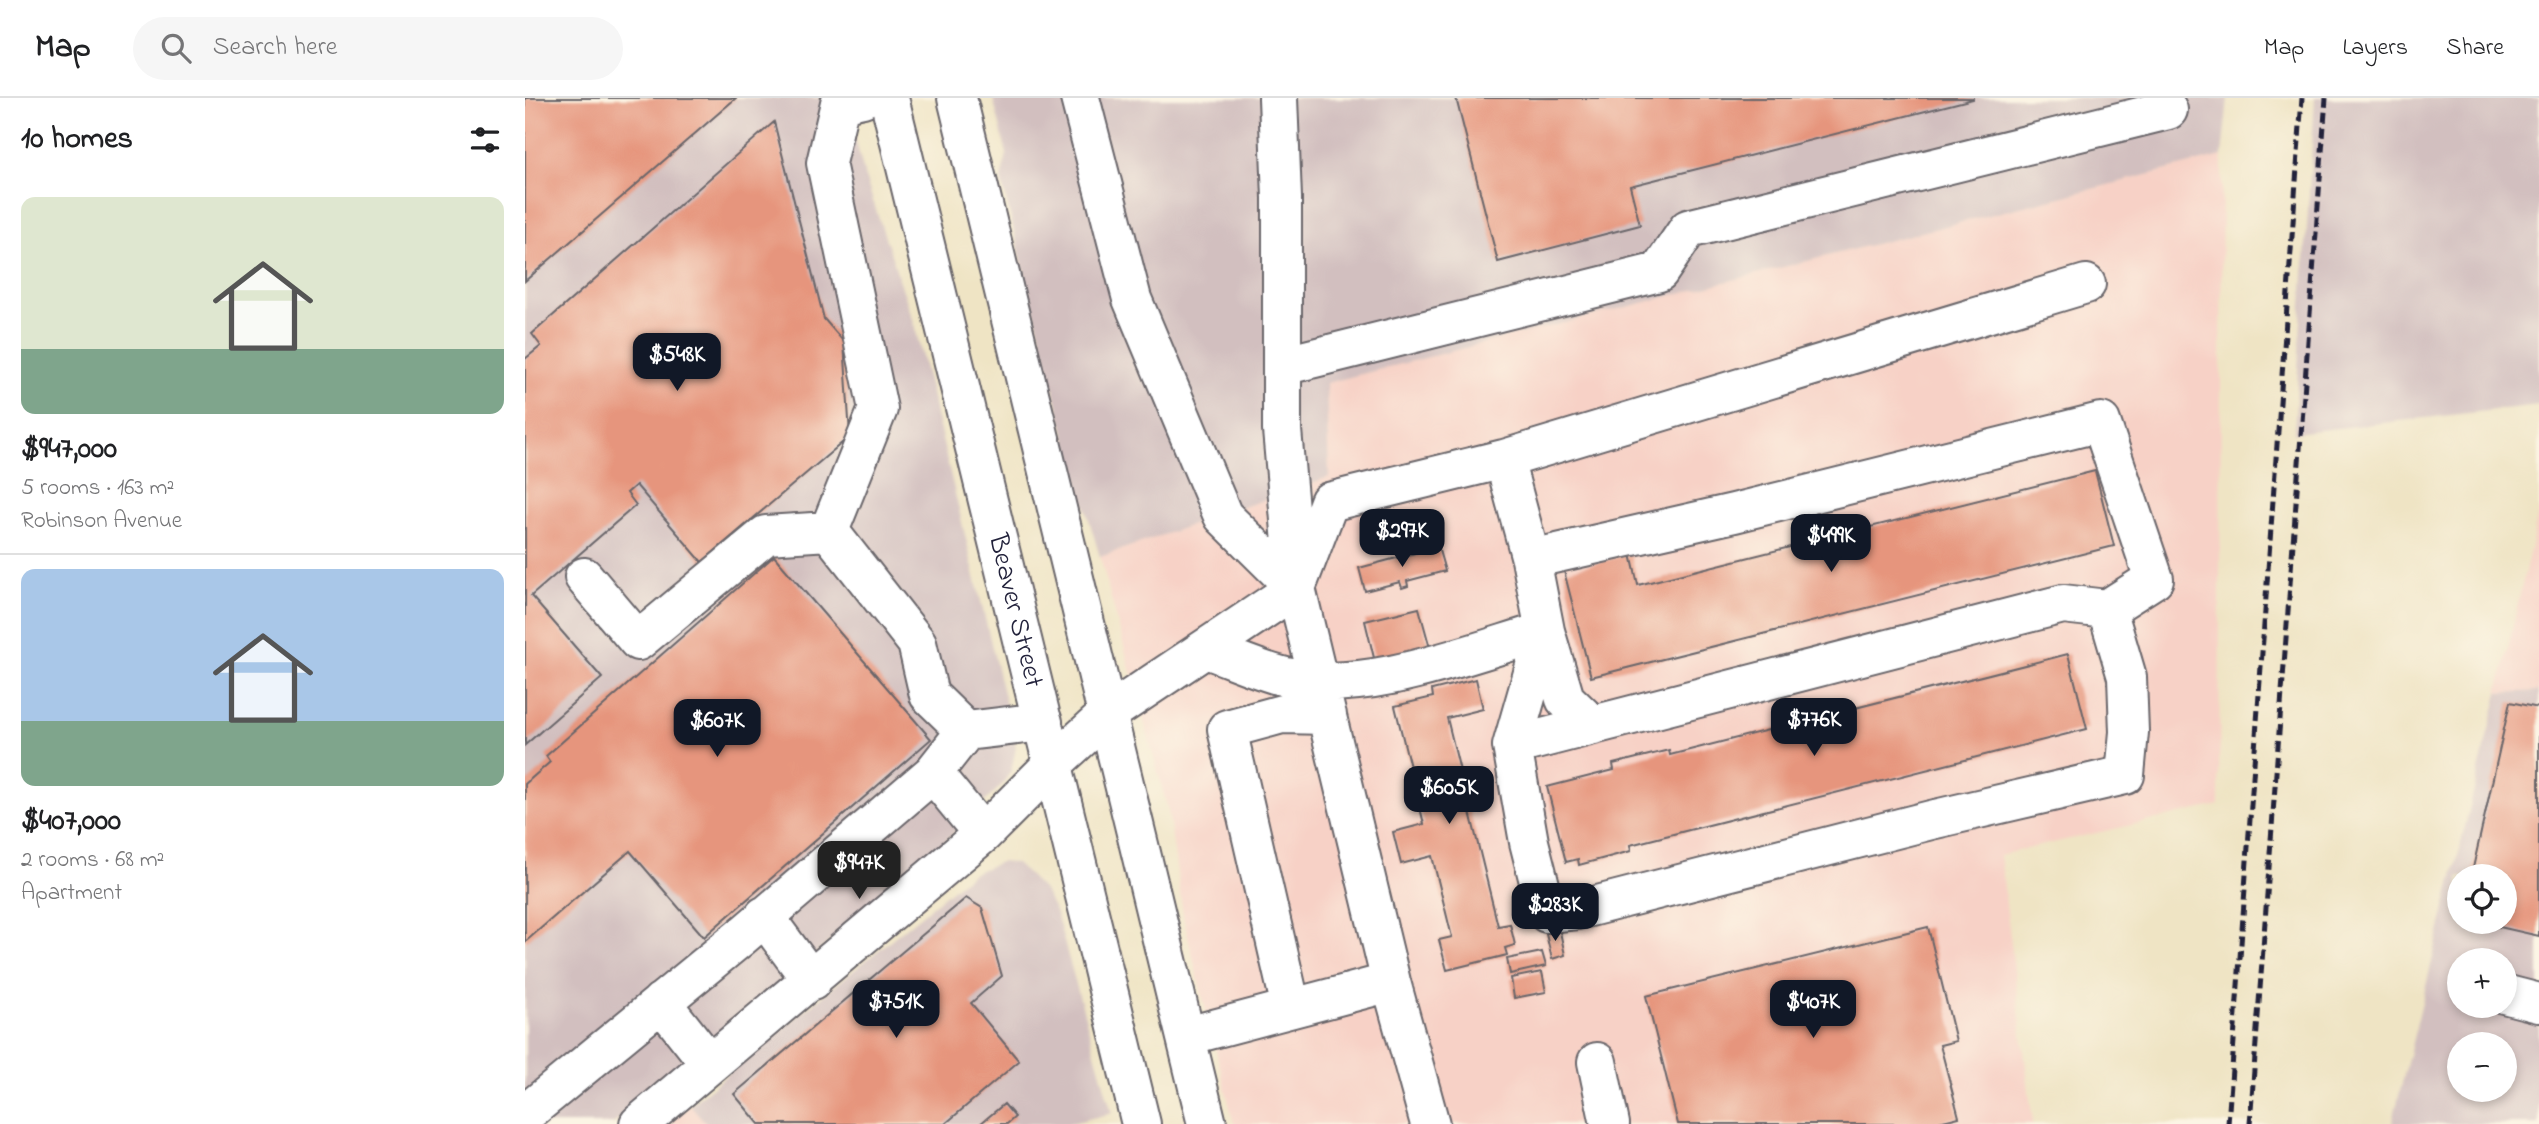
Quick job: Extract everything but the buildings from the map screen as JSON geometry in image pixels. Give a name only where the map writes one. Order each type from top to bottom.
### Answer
[{"type":"main road","name":"Beaver Street","points":[[888,98],[1141,1124]]},
{"type":"main road","points":[[957,98],[1207,1124]]},
{"type":"main road","points":[[1080,98],[1132,299],[1223,516],[1296,588]]},
{"type":"main road","points":[[1277,98],[1282,198],[1282,430],[1296,588],[1391,982],[1430,1124]]},
{"type":"main road","points":[[829,531],[879,409],[826,163],[851,101]]},
{"type":"main road","points":[[1282,366],[1659,272],[1688,229],[2168,110]]},
{"type":"main road","points":[[639,1124],[983,834],[1109,713],[1296,588],[1329,502],[1504,459],[2085,284]]},
{"type":"main road","points":[[1512,746],[2063,604],[2107,609],[2154,579],[2102,422],[1734,513],[1531,559]]},
{"type":"main road","points":[[1504,459],[1531,559],[1545,631],[1565,699],[1592,725]]},
{"type":"main road","points":[[584,577],[638,640],[765,535],[829,531]]},
{"type":"main road","points":[[829,531],[918,643],[929,695],[966,731]]},
{"type":"main road","points":[[1545,631],[1512,746],[1529,842],[1547,913],[1578,910],[1931,820],[2125,775],[2129,732],[2127,677],[2107,609]]},
{"type":"main road","points":[[1291,1007],[1227,729],[1282,714],[1385,678],[1545,631]]},
{"type":"main road","points":[[1206,649],[1286,678],[1323,698]]},
{"type":"main road","points":[[525,1114],[933,773],[966,731],[1044,722]]},
{"type":"main road","points":[[933,773],[983,834]]},
{"type":"main road","points":[[764,916],[811,981]]},
{"type":"main road","points":[[1187,1036],[1391,982]]},
{"type":"main road","points":[[2517,997],[2539,1003]]},
{"type":"main road","points":[[661,1002],[710,1064]]},
{"type":"main road","points":[[1597,1062],[1611,1124]]},
{"type":"shaded area","points":[[525,98],[845,98],[865,177],[914,323],[1016,747],[1011,771],[1002,785],[925,861],[613,1124],[525,1124]]},
{"type":"shaded area","points":[[993,98],[2228,98],[2222,156],[1326,383],[1329,477],[1100,557],[1069,451],[1001,179],[1007,154]]},
{"type":"shaded area","points":[[2315,98],[2539,98],[2539,405],[2294,433]]},
{"type":"shaded area","points":[[2222,156],[2219,805],[2000,855],[2033,1124],[1234,1124],[1184,921],[1168,810],[1100,557],[1329,477],[1326,383]]},
{"type":"shaded area","points":[[2539,509],[2539,691],[2498,693]]},
{"type":"shaded area","points":[[2539,691],[2539,1124],[2392,1124],[2447,900],[2447,934],[2517,934],[2517,864],[2456,864],[2498,693]]},
{"type":"shaded area","points":[[1000,862],[1016,863],[1044,891],[1056,913],[1112,1113],[1068,1124],[707,1124],[690,1105],[971,874]]},
{"type":"shaded area","points":[[690,1105],[707,1124],[667,1124]]},
{"type":"railway","points":[[2228,1124],[2302,98]]},
{"type":"railway","points":[[2250,1124],[2326,98]]}]
